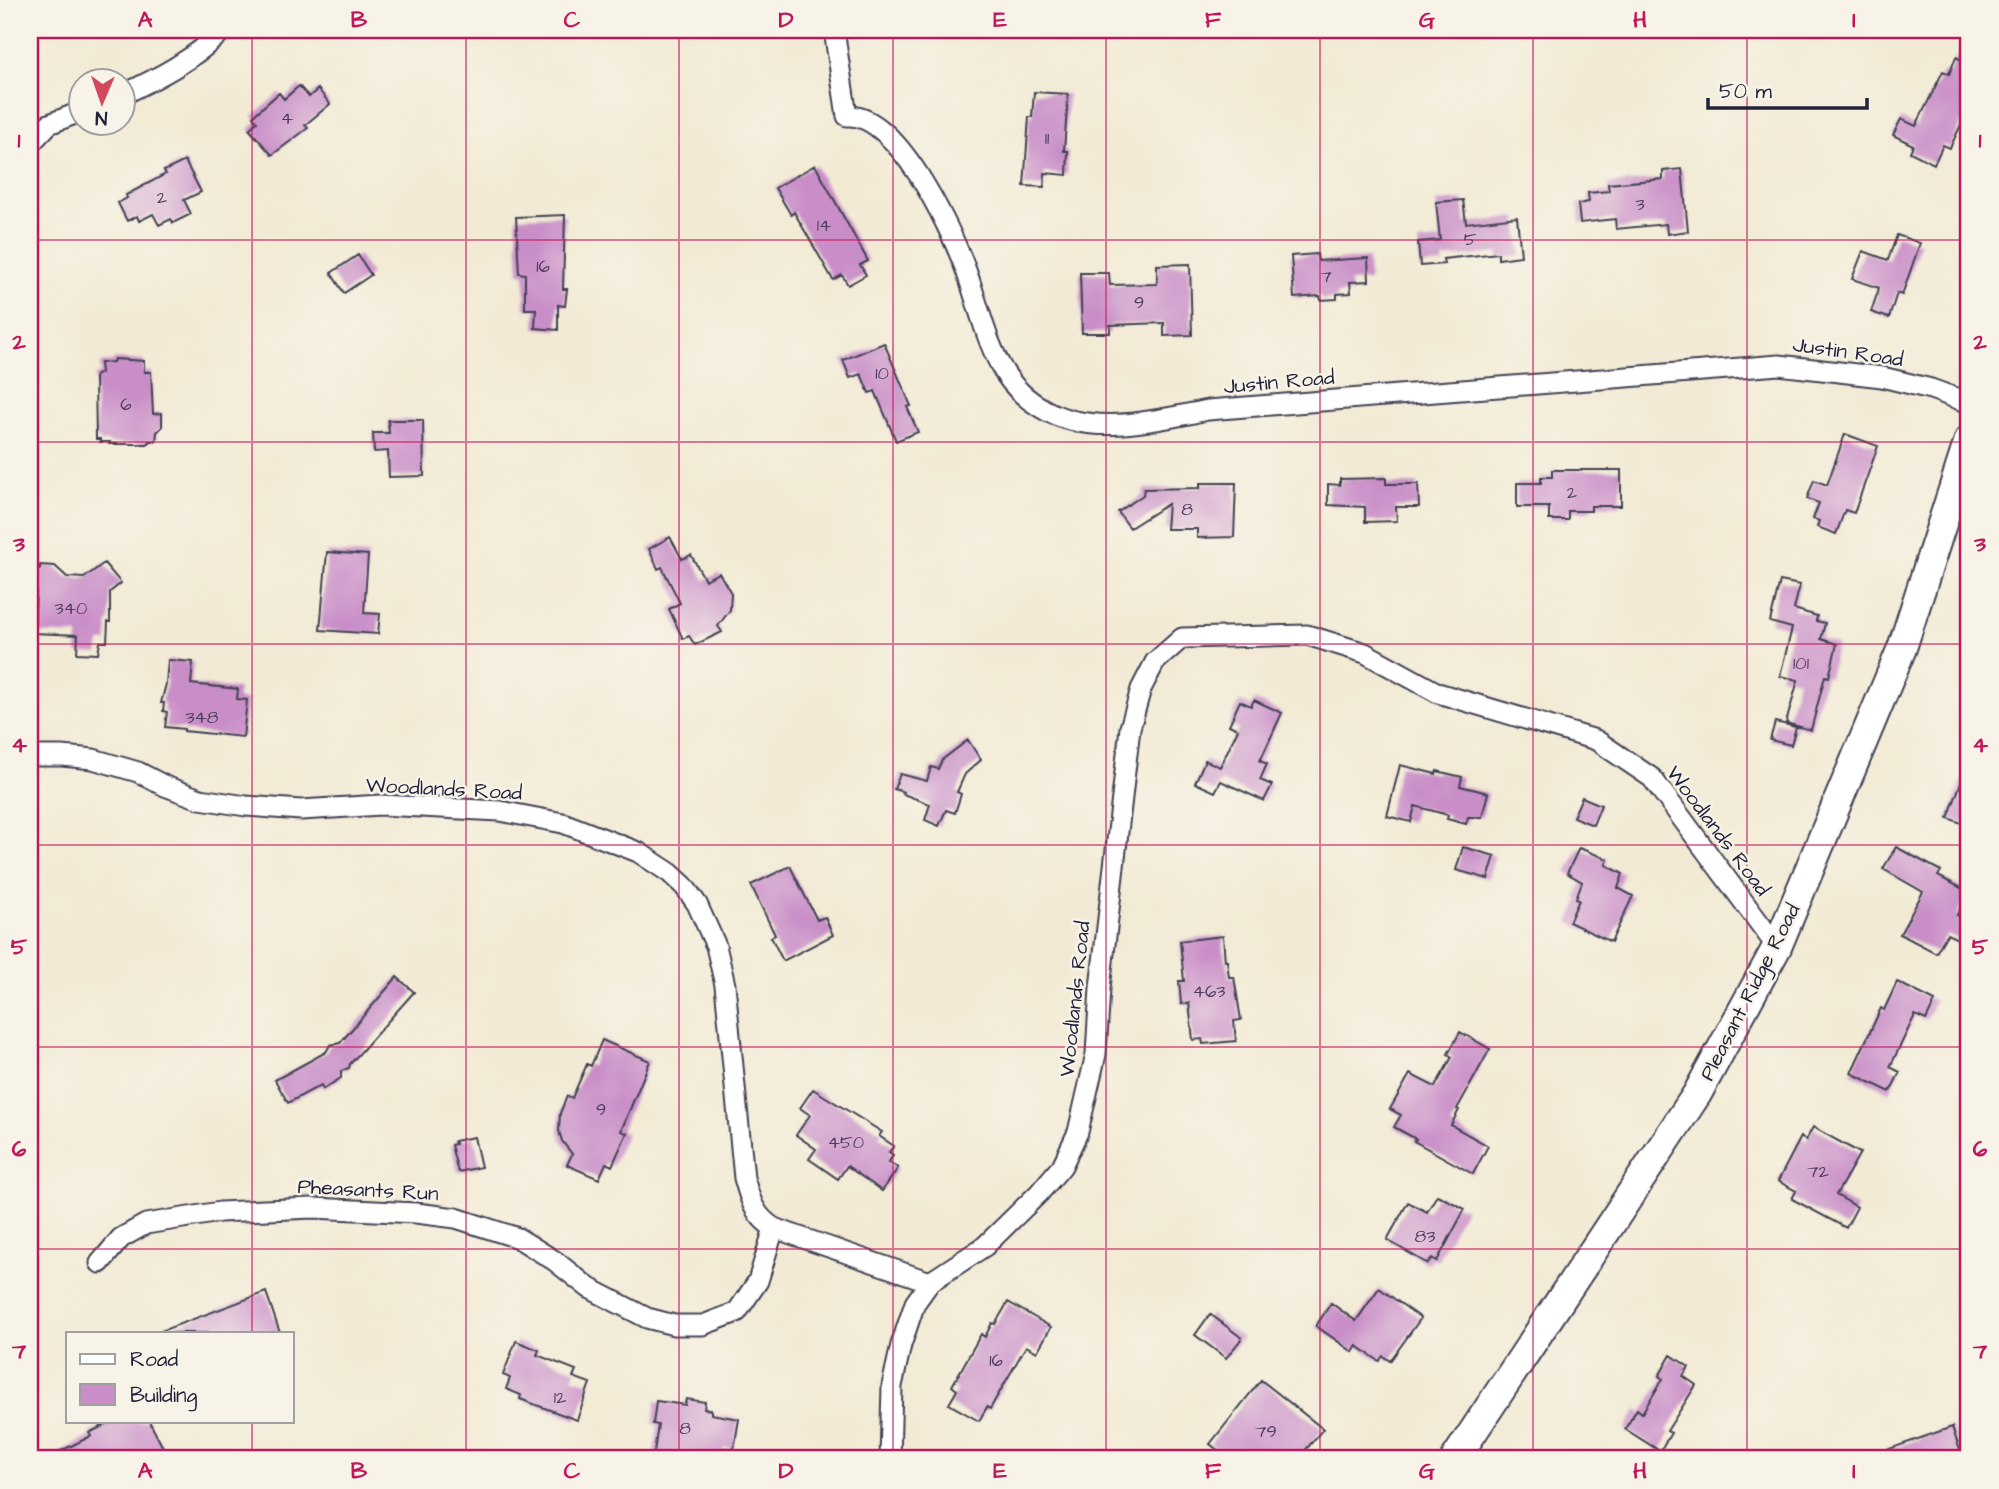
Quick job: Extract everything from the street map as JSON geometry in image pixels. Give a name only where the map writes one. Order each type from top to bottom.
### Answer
[{"type":"street","points":[[136,88],[194,54],[223,30]]},
{"type":"street","name":"Justin Road","points":[[834,30],[847,116],[880,128],[897,142],[923,182],[964,263],[988,334],[1006,374],[1023,396],[1046,411],[1070,420],[1098,424],[1143,422],[1208,410],[1779,365],[1882,377],[1969,402]]},
{"type":"street","points":[[30,144],[49,124],[66,117]]},
{"type":"street","name":"Pleasant Ridge Road","points":[[1455,1459],[1697,1094],[1777,947],[1902,648],[1969,440]]},
{"type":"street","name":"Woodlands Road","points":[[30,756],[93,760],[138,772],[200,799],[246,806],[301,810],[381,805],[500,811],[563,823],[638,852],[670,873],[684,886],[697,904],[716,946],[725,985],[744,1178],[751,1205],[765,1222],[774,1228],[930,1282],[985,1246],[1039,1193],[1062,1166],[1078,1132],[1096,1054],[1100,988],[1130,728],[1141,689],[1155,662],[1182,638],[1307,635],[1365,653],[1438,693],[1596,740],[1652,778],[1777,947]]},
{"type":"street","name":"Pheasants Run","points":[[100,1263],[121,1238],[146,1224],[220,1212],[313,1208],[416,1213],[456,1218],[518,1238],[555,1261],[589,1288],[647,1318],[674,1325],[704,1325],[737,1312],[758,1281],[774,1228]]},
{"type":"street","points":[[890,1459],[892,1386],[901,1345],[915,1303],[930,1282]]},
{"type":"building","points":[[1956,57],[1969,64],[1969,108],[1950,148],[1943,145],[1934,164],[1910,152],[1913,145],[1893,135],[1901,119],[1916,126],[1943,71],[1949,74]]},
{"type":"building","points":[[299,86],[309,97],[318,89],[330,104],[305,125],[308,128],[272,155],[249,129],[257,122],[253,116],[279,93],[284,99]]},
{"type":"building","points":[[1034,92],[1068,94],[1064,151],[1068,151],[1067,175],[1045,173],[1044,187],[1024,186],[1029,117],[1032,117]]},
{"type":"building","points":[[185,161],[201,192],[184,200],[191,214],[173,223],[171,219],[159,225],[153,214],[139,221],[137,216],[127,221],[118,203],[127,198],[126,195],[166,174],[164,171]]},
{"type":"building","points":[[815,165],[868,261],[860,265],[866,275],[848,285],[842,275],[833,280],[794,212],[791,215],[775,188]]},
{"type":"building","points":[[1682,169],[1688,231],[1667,234],[1666,224],[1616,229],[1615,219],[1580,223],[1578,204],[1589,202],[1588,193],[1609,191],[1608,184],[1663,179],[1663,171]]},
{"type":"building","points":[[1463,200],[1466,223],[1517,217],[1521,256],[1498,259],[1498,253],[1443,259],[1444,264],[1420,266],[1418,242],[1440,240],[1436,202]]},
{"type":"building","points":[[565,215],[565,306],[558,305],[558,330],[535,328],[536,309],[525,309],[525,274],[519,273],[516,217]]},
{"type":"building","points":[[1897,235],[1920,243],[1902,295],[1897,293],[1889,318],[1871,312],[1879,288],[1852,279],[1863,251],[1888,260]]},
{"type":"building","points":[[1317,254],[1318,261],[1368,258],[1369,281],[1350,282],[1351,293],[1337,294],[1337,299],[1321,300],[1320,296],[1294,298],[1291,256]]},
{"type":"building","points":[[358,255],[371,275],[344,293],[331,273]]},
{"type":"building","points":[[1190,264],[1192,335],[1164,336],[1164,323],[1110,325],[1110,333],[1082,333],[1080,273],[1109,273],[1110,285],[1157,284],[1157,265]]},
{"type":"building","points":[[884,343],[911,406],[907,407],[918,432],[896,441],[875,391],[869,393],[861,374],[850,378],[843,360]]},
{"type":"building","points":[[114,359],[144,361],[144,372],[151,372],[153,414],[162,413],[162,427],[157,432],[156,441],[149,441],[148,444],[109,444],[110,442],[96,439],[95,376],[101,373],[100,363],[113,362]]},
{"type":"building","points":[[388,420],[423,420],[424,476],[389,477],[388,451],[374,452],[373,433],[389,433]]},
{"type":"building","points":[[1845,434],[1878,446],[1854,513],[1845,510],[1836,534],[1817,527],[1819,521],[1813,519],[1819,503],[1807,499],[1814,480],[1827,485]]},
{"type":"building","points":[[1552,470],[1621,470],[1621,506],[1591,506],[1591,511],[1568,511],[1568,520],[1549,520],[1549,507],[1517,507],[1517,483],[1541,483],[1541,477],[1552,477]]},
{"type":"building","points":[[1386,478],[1386,484],[1418,484],[1419,507],[1396,507],[1397,521],[1365,522],[1365,507],[1328,505],[1328,484],[1340,485],[1340,479]]},
{"type":"building","points":[[1200,483],[1236,483],[1234,537],[1197,538],[1197,529],[1166,529],[1168,504],[1130,528],[1118,512],[1143,495],[1144,489],[1200,488]]},
{"type":"building","points":[[670,537],[682,559],[691,555],[705,580],[719,573],[731,593],[730,610],[718,626],[722,632],[695,645],[689,636],[683,639],[669,609],[680,603],[662,567],[658,569],[649,549]]},
{"type":"building","points":[[327,552],[368,555],[364,613],[380,614],[378,634],[320,630]]},
{"type":"building","points":[[104,563],[121,583],[110,592],[107,642],[100,642],[98,654],[77,653],[78,635],[34,633],[37,569],[40,569],[40,565],[55,566],[67,577],[84,578]]},
{"type":"building","points":[[1780,581],[1800,585],[1794,609],[1817,616],[1816,621],[1825,623],[1821,639],[1837,644],[1829,677],[1825,676],[1811,730],[1786,723],[1798,680],[1780,676],[1792,628],[1770,622]]},
{"type":"building","points":[[168,660],[193,662],[191,684],[238,689],[237,699],[247,700],[243,737],[165,727],[167,712],[163,711],[164,703],[161,703]]},
{"type":"building","points":[[1254,700],[1282,713],[1260,761],[1267,764],[1260,780],[1272,785],[1264,801],[1221,781],[1215,792],[1195,783],[1205,760],[1220,767],[1238,729],[1229,725],[1240,701],[1251,706]]},
{"type":"building","points":[[1775,722],[1796,727],[1791,745],[1770,740]]},
{"type":"building","points":[[968,740],[981,760],[965,774],[957,792],[961,794],[955,813],[946,810],[939,826],[925,820],[930,804],[894,789],[900,774],[927,781],[931,767],[938,769],[942,760]]},
{"type":"building","points":[[1400,765],[1462,777],[1460,786],[1488,793],[1482,817],[1468,817],[1466,824],[1447,819],[1448,815],[1415,806],[1411,822],[1387,816]]},
{"type":"building","points":[[1967,766],[1969,767],[1969,826],[1948,818]]},
{"type":"building","points":[[1582,797],[1601,805],[1593,825],[1573,817]]},
{"type":"building","points":[[1463,847],[1495,856],[1488,879],[1456,870]]},
{"type":"building","points":[[1896,847],[1941,871],[1938,876],[1969,892],[1957,915],[1969,921],[1969,928],[1962,941],[1947,934],[1936,953],[1900,934],[1923,892],[1883,869]]},
{"type":"building","points":[[1579,848],[1608,859],[1606,865],[1623,874],[1618,888],[1633,896],[1611,942],[1569,922],[1579,900],[1576,898],[1582,882],[1567,873]]},
{"type":"building","points":[[790,866],[817,920],[825,917],[833,935],[783,961],[771,937],[775,935],[751,885]]},
{"type":"building","points":[[1223,936],[1225,961],[1229,977],[1234,977],[1241,1020],[1234,1021],[1236,1041],[1203,1044],[1202,1039],[1193,1040],[1189,1003],[1181,1004],[1179,981],[1184,981],[1180,941]]},
{"type":"building","points":[[397,977],[414,992],[349,1068],[341,1071],[341,1078],[323,1089],[321,1085],[288,1103],[275,1080],[326,1052],[330,1045],[340,1043]]},
{"type":"building","points":[[1897,982],[1935,1001],[1926,1020],[1915,1015],[1890,1067],[1900,1072],[1890,1092],[1851,1073],[1881,1008],[1884,1010]]},
{"type":"building","points":[[1460,1032],[1490,1049],[1451,1125],[1488,1146],[1473,1174],[1394,1127],[1401,1115],[1390,1109],[1410,1074],[1435,1087],[1452,1057],[1448,1054]]},
{"type":"building","points":[[602,1040],[650,1061],[621,1131],[627,1133],[612,1166],[606,1163],[599,1179],[567,1165],[572,1154],[562,1141],[559,1131],[560,1113],[567,1096],[572,1098],[587,1064],[591,1066]]},
{"type":"building","points":[[813,1089],[882,1132],[879,1136],[894,1146],[889,1152],[893,1155],[889,1162],[898,1168],[882,1191],[847,1166],[838,1179],[809,1159],[816,1149],[796,1135],[810,1115],[800,1108]]},
{"type":"building","points":[[1813,1127],[1860,1153],[1836,1195],[1857,1207],[1846,1228],[1792,1199],[1796,1191],[1778,1181],[1801,1137],[1806,1140]]},
{"type":"building","points":[[474,1137],[481,1167],[458,1172],[451,1145],[455,1144],[454,1141]]},
{"type":"building","points":[[1437,1195],[1465,1209],[1437,1261],[1432,1258],[1428,1264],[1387,1240],[1408,1202],[1427,1212]]},
{"type":"building","points":[[1379,1288],[1421,1318],[1390,1361],[1383,1356],[1379,1361],[1357,1346],[1353,1352],[1316,1326],[1331,1303],[1356,1321]]},
{"type":"building","points":[[266,1292],[280,1332],[162,1332]]},
{"type":"building","points":[[1008,1302],[1051,1327],[1037,1352],[1026,1346],[990,1409],[987,1407],[979,1421],[949,1404],[957,1390],[952,1386],[981,1334],[985,1337]]},
{"type":"building","points":[[1210,1314],[1242,1338],[1226,1358],[1195,1335]]},
{"type":"building","points":[[516,1341],[539,1350],[537,1355],[576,1370],[573,1377],[590,1383],[577,1420],[520,1399],[521,1395],[506,1389],[510,1378],[503,1375]]},
{"type":"building","points":[[1671,1355],[1689,1367],[1683,1376],[1696,1385],[1667,1431],[1671,1433],[1660,1451],[1625,1429],[1637,1409],[1642,1413],[1663,1379],[1659,1376]]},
{"type":"building","points":[[1261,1380],[1323,1429],[1299,1458],[1293,1453],[1287,1459],[1229,1459],[1210,1444]]},
{"type":"building","points":[[686,1399],[705,1402],[704,1409],[711,1410],[711,1414],[739,1419],[734,1449],[724,1448],[723,1459],[653,1459],[658,1425],[653,1424],[656,1401],[685,1405]]},
{"type":"building","points":[[111,1422],[150,1422],[169,1459],[45,1459],[91,1436],[89,1433]]},
{"type":"building","points":[[1952,1427],[1963,1459],[1870,1459],[1869,1456]]}]
